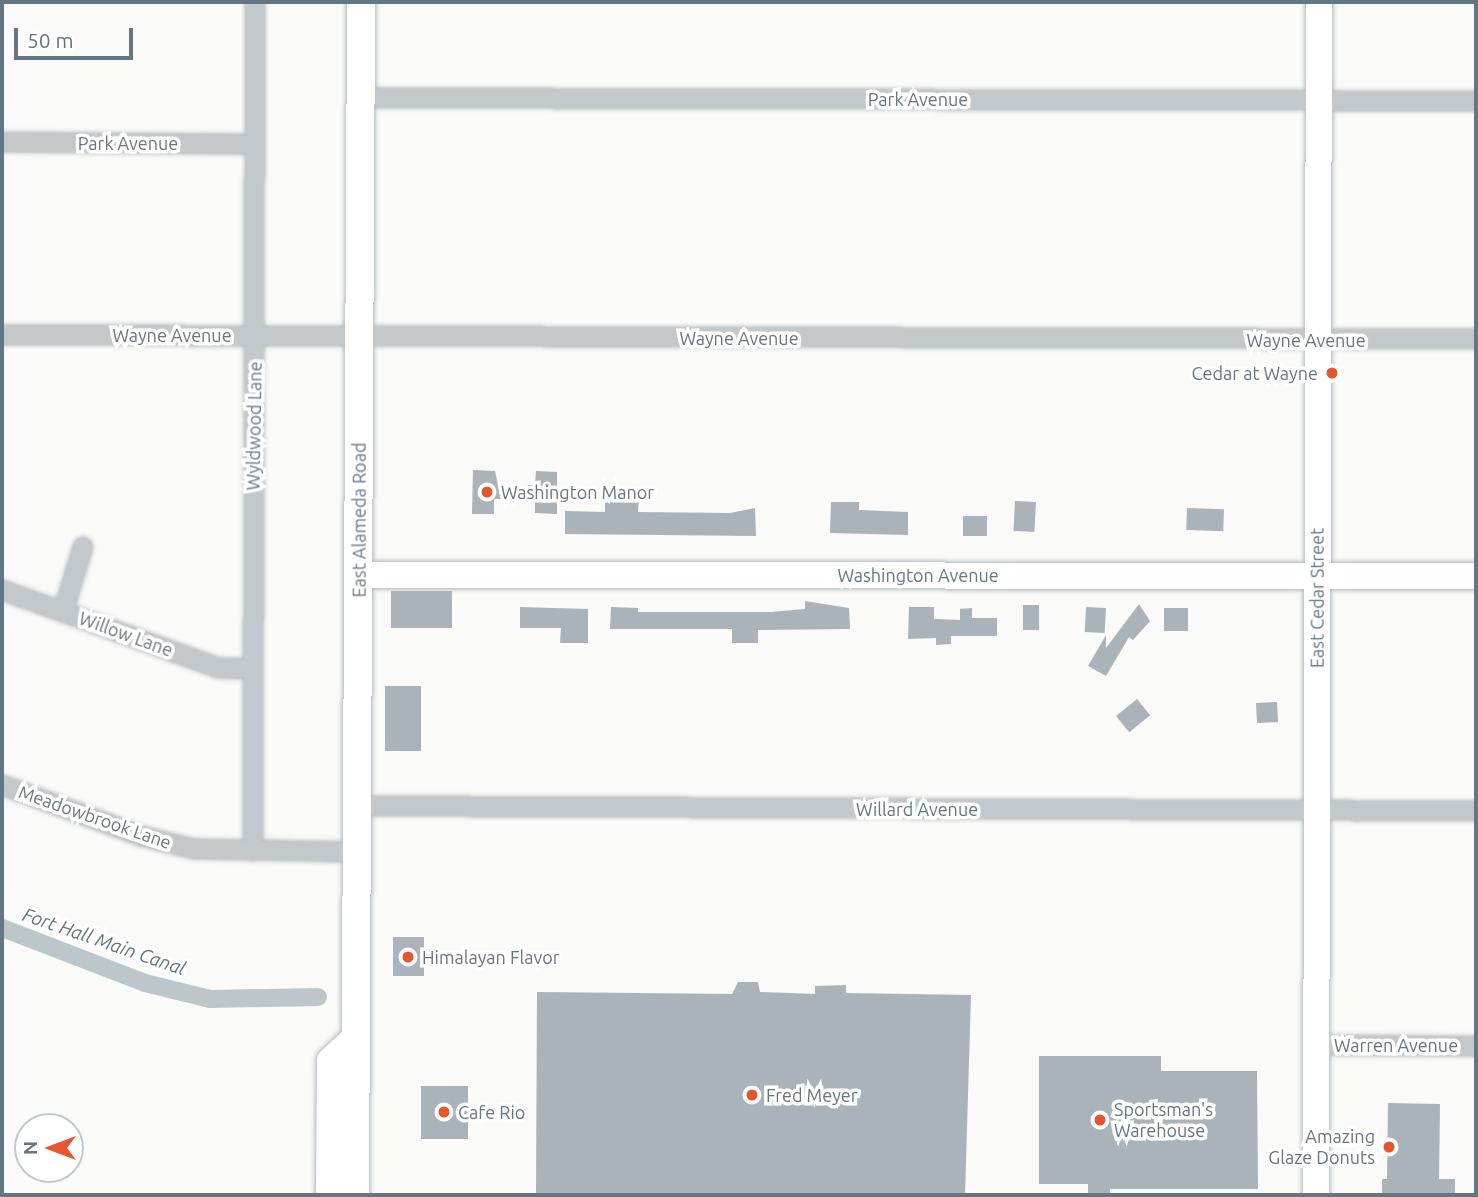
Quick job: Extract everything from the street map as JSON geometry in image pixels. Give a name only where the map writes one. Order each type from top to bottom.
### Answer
[{"type":"main road","name":"East Alameda Road","points":[[355,1195],[361,2]]},
{"type":"main road","points":[[330,1195],[331,1061],[355,1039]]},
{"type":"street","name":"Wyldwood Lane","points":[[253,851],[251,669],[255,2]]},
{"type":"street","name":"East Cedar Street","points":[[1316,1195],[1317,99],[1320,2]]},
{"type":"street","name":"Park Avenue","points":[[361,98],[1476,101]]},
{"type":"street","name":"Park Avenue","points":[[2,142],[254,144]]},
{"type":"street","name":"Wayne Avenue","points":[[2,335],[1317,341],[1476,339]]},
{"type":"street","points":[[63,612],[83,547]]},
{"type":"street","name":"Washington Avenue","points":[[359,575],[1318,578],[1476,576]]},
{"type":"street","name":"Willow Lane","points":[[2,590],[219,668],[251,669]]},
{"type":"street","name":"Meadowbrook Lane","points":[[2,785],[141,835],[194,849],[357,852]]},
{"type":"street","name":"Willard Avenue","points":[[358,806],[1476,811]]},
{"type":"street","name":"Warren Avenue","points":[[1317,1045],[1476,1046]]},
{"type":"building","name":"Washington Manor","points":[[473,470],[495,471],[501,499],[494,499],[494,514],[472,514]]},
{"type":"building","name":"Washington Manor","points":[[536,471],[557,472],[557,514],[535,513],[535,500],[527,500],[528,485],[535,485]]},
{"type":"building","points":[[639,498],[638,512],[730,513],[755,508],[756,536],[565,534],[565,511],[605,512],[605,499]]},
{"type":"building","points":[[1015,501],[1036,502],[1034,532],[1013,531]]},
{"type":"building","points":[[831,502],[859,502],[859,510],[908,512],[908,535],[830,533]]},
{"type":"building","points":[[1187,508],[1224,509],[1223,531],[1186,530]]},
{"type":"building","points":[[963,516],[987,516],[987,536],[963,536]]},
{"type":"building","points":[[391,591],[452,591],[452,628],[391,628]]},
{"type":"building","points":[[805,601],[849,608],[850,629],[758,630],[758,643],[732,643],[732,629],[610,629],[611,607],[638,608],[638,612],[771,612],[805,609]]},
{"type":"building","points":[[1139,604],[1150,621],[1133,640],[1129,637],[1106,676],[1088,666],[1106,635],[1106,648]]},
{"type":"building","points":[[1023,605],[1039,605],[1039,630],[1023,630]]},
{"type":"building","points":[[520,607],[588,609],[588,643],[560,643],[561,628],[520,628]]},
{"type":"building","points":[[909,607],[934,607],[934,619],[960,620],[960,609],[972,608],[972,618],[997,618],[997,636],[951,636],[951,644],[936,645],[936,638],[908,639]]},
{"type":"building","points":[[1086,607],[1106,608],[1105,633],[1085,632]]},
{"type":"building","points":[[1164,608],[1188,608],[1188,631],[1164,631]]},
{"type":"building","points":[[385,686],[421,686],[421,751],[385,751]]},
{"type":"building","points":[[1137,699],[1150,715],[1129,732],[1116,716]]},
{"type":"building","points":[[1277,702],[1278,722],[1257,723],[1256,703]]},
{"type":"building","name":"Himalayan Flavor","points":[[393,937],[424,937],[424,976],[393,976]]},
{"type":"building","name":"Fred Meyer","points":[[738,982],[758,982],[760,992],[815,994],[815,986],[846,985],[846,993],[971,995],[965,1195],[536,1195],[537,992],[732,994]]},
{"type":"building","points":[[1039,1056],[1161,1056],[1161,1071],[1257,1071],[1258,1189],[1110,1189],[1110,1195],[1088,1195],[1088,1184],[1039,1184]]},
{"type":"building","name":"Cafe Rio","points":[[421,1086],[468,1086],[468,1139],[421,1139]]},
{"type":"building","points":[[1388,1103],[1440,1104],[1439,1179],[1455,1179],[1455,1195],[1382,1195],[1382,1179],[1387,1179]]},
{"type":"waterway","name":"Fort Hall Main Canal","points":[[2,928],[145,983],[210,999],[318,997]]},
{"type":"place","name":"Cedar at Wayne","points":[[1332,373]]},
{"type":"place","name":"Washington Manor","points":[[487,492]]},
{"type":"place","name":"Himalayan Flavor","points":[[408,957]]},
{"type":"place","name":"Fred Meyer","points":[[752,1095]]},
{"type":"place","name":"Cafe Rio","points":[[444,1112]]},
{"type":"place","name":"Sportsman's Warehouse","points":[[1100,1120]]},
{"type":"place","name":"Amazing Glaze Donuts","points":[[1389,1147]]}]
